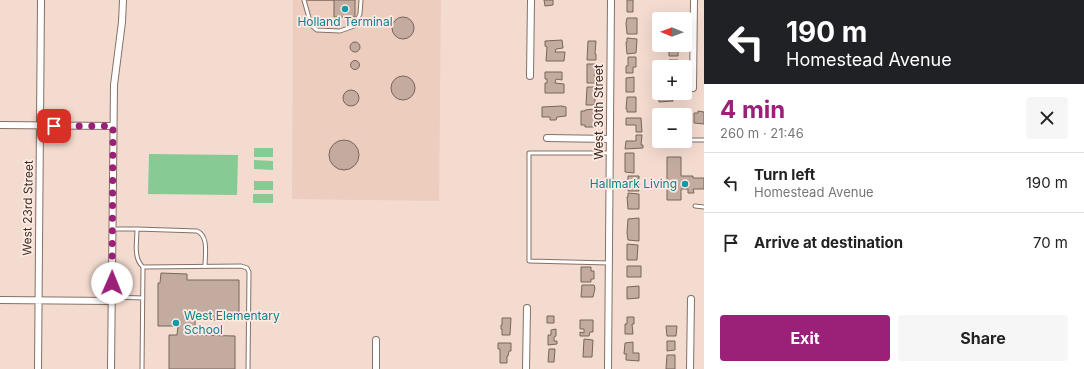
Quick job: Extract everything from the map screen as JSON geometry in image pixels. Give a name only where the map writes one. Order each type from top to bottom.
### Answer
[{"type":"street","name":"West 23rd Street","points":[[38,369],[41,0]]},
{"type":"street","points":[[111,369],[114,72],[122,22],[123,0]]},
{"type":"street","points":[[530,76],[531,0]]},
{"type":"street","name":"West 30th Street","points":[[608,369],[610,0]]},
{"type":"street","points":[[693,88],[694,0]]},
{"type":"street","points":[[0,125],[113,126]]},
{"type":"street","points":[[547,138],[610,139]]},
{"type":"street","points":[[0,300],[112,299]]},
{"type":"street","points":[[690,369],[692,299]]},
{"type":"street","points":[[526,308],[526,369]]},
{"type":"street","points":[[376,340],[376,369]]},
{"type":"lane","points":[[304,0],[311,25],[317,30],[340,30],[354,26],[360,14],[361,0]]},
{"type":"lane","points":[[692,140],[704,140]]},
{"type":"lane","points":[[609,262],[529,261],[529,153],[610,153]]},
{"type":"lane","points":[[695,206],[704,206]]},
{"type":"lane","points":[[113,229],[197,231],[202,233],[204,238],[205,266]]},
{"type":"lane","points":[[137,229],[136,257],[138,263],[143,267],[241,266],[247,268],[248,369]]},
{"type":"lane","points":[[142,369],[143,267]]},
{"type":"lane","points":[[112,299],[143,298]]},
{"type":"shaded area","name":"Holland Terminal","points":[[293,0],[441,0],[439,201],[292,199]]},
{"type":"green space","points":[[254,148],[273,148],[273,157],[254,157]]},
{"type":"green space","points":[[149,154],[238,155],[237,195],[148,194]]},
{"type":"green space","points":[[254,160],[273,161],[273,170],[254,169]]},
{"type":"green space","points":[[254,181],[273,181],[273,190],[254,190]]},
{"type":"green space","points":[[253,194],[273,194],[273,203],[253,203]]},
{"type":"building","name":"Holland Terminal","points":[[334,0],[355,0],[355,17],[334,17]]},
{"type":"building","points":[[544,0],[553,0],[553,5],[545,6]]},
{"type":"building","points":[[627,0],[633,0],[633,12],[627,12]]},
{"type":"building","points":[[403,17],[411,20],[414,28],[411,36],[403,39],[395,36],[392,28],[395,20]]},
{"type":"building","points":[[627,18],[637,18],[637,34],[627,34]]},
{"type":"building","points":[[627,38],[637,39],[636,53],[627,54]]},
{"type":"building","points":[[562,40],[563,48],[556,49],[555,52],[565,52],[564,61],[546,61],[547,47],[545,46],[545,41]]},
{"type":"building","points":[[588,41],[596,41],[596,60],[587,60]]},
{"type":"building","points":[[355,42],[360,47],[355,52],[350,47]]},
{"type":"building","points":[[669,52],[678,52],[678,56],[669,56]]},
{"type":"building","points":[[628,57],[636,57],[636,67],[633,67],[633,73],[626,73]]},
{"type":"building","points":[[355,60],[360,65],[355,70],[350,65]]},
{"type":"building","points":[[587,64],[595,64],[595,83],[587,83]]},
{"type":"building","points":[[545,72],[562,72],[562,80],[556,79],[555,83],[564,84],[564,93],[545,93],[545,83],[547,83],[547,79],[545,79]]},
{"type":"building","points":[[403,76],[408,77],[414,83],[414,93],[408,99],[403,100],[398,99],[392,93],[391,88],[392,83],[398,77]]},
{"type":"building","points":[[634,77],[634,92],[626,92],[626,78]]},
{"type":"building","points":[[587,87],[595,87],[595,105],[586,105]]},
{"type":"building","points":[[348,90],[354,90],[359,95],[357,104],[354,106],[348,106],[343,101],[343,95]]},
{"type":"building","points":[[627,97],[636,97],[636,112],[627,112]]},
{"type":"building","points":[[659,100],[673,101],[659,102]]},
{"type":"building","points":[[542,107],[566,107],[566,116],[557,117],[556,120],[550,120],[550,117],[542,117]]},
{"type":"building","points":[[594,109],[594,127],[585,127],[585,125],[581,125],[581,111]]},
{"type":"building","points":[[698,111],[704,112],[704,124],[694,123],[694,113],[698,113]]},
{"type":"building","points":[[626,118],[641,118],[642,132],[636,132],[636,125],[626,125]]},
{"type":"building","points":[[636,135],[642,135],[641,145],[643,145],[643,148],[625,149],[626,141],[636,141]]},
{"type":"building","points":[[344,140],[355,144],[359,155],[355,166],[344,170],[333,166],[329,155],[333,144]]},
{"type":"building","points":[[625,153],[634,153],[634,173],[625,172]]},
{"type":"building","name":"Hallmark Living","points":[[667,157],[681,157],[681,176],[704,178],[704,189],[693,189],[694,193],[688,193],[688,189],[681,189],[681,200],[667,200]]},
{"type":"building","points":[[628,176],[639,176],[639,191],[628,191],[628,187],[625,187]]},
{"type":"building","points":[[628,193],[639,194],[639,209],[628,209]]},
{"type":"building","points":[[639,218],[639,241],[628,240],[628,219]]},
{"type":"building","points":[[627,244],[638,245],[637,260],[627,260]]},
{"type":"building","points":[[627,266],[641,266],[641,277],[627,277]]},
{"type":"building","points":[[581,267],[591,267],[591,271],[594,271],[594,279],[591,279],[591,282],[581,282]]},
{"type":"building","name":"West Elementary School","points":[[161,273],[187,274],[187,280],[239,280],[239,320],[195,320],[195,335],[235,336],[235,369],[169,369],[169,335],[177,335],[178,326],[158,326],[158,283],[160,283]]},
{"type":"building","points":[[582,285],[594,285],[595,288],[593,297],[581,297]]},
{"type":"building","points":[[639,286],[639,298],[627,299],[627,287]]},
{"type":"building","points":[[547,316],[554,316],[554,323],[547,323]]},
{"type":"building","points":[[627,317],[634,317],[634,324],[632,324],[633,334],[625,334]]},
{"type":"building","points":[[502,318],[511,318],[510,335],[502,335]]},
{"type":"building","points":[[580,320],[593,320],[593,332],[590,332],[589,336],[580,336],[580,332],[584,333],[584,329],[580,329]]},
{"type":"building","points":[[666,326],[677,326],[676,336],[667,336]]},
{"type":"building","points":[[556,329],[554,341],[557,341],[557,344],[548,345],[548,335],[551,335],[551,330]]},
{"type":"building","points":[[584,339],[593,340],[592,357],[583,357]]},
{"type":"building","points":[[667,341],[675,341],[675,350],[667,351]]},
{"type":"building","points":[[633,342],[633,353],[639,353],[639,361],[626,360],[627,354],[624,354],[625,343]]},
{"type":"building","points":[[498,343],[511,343],[511,351],[509,351],[507,356],[507,363],[500,363],[500,349],[498,349]]},
{"type":"building","points":[[549,349],[555,349],[554,362],[548,362]]},
{"type":"building","points":[[667,355],[675,355],[675,369],[666,369]]},
{"type":"place","name":"Holland Terminal","points":[[345,9]]},
{"type":"place","name":"Hallmark Living","points":[[685,184]]},
{"type":"place","name":"West Elementary School","points":[[176,323]]},
{"type":"route","points":[[54,126],[113,126],[112,283]]}]
